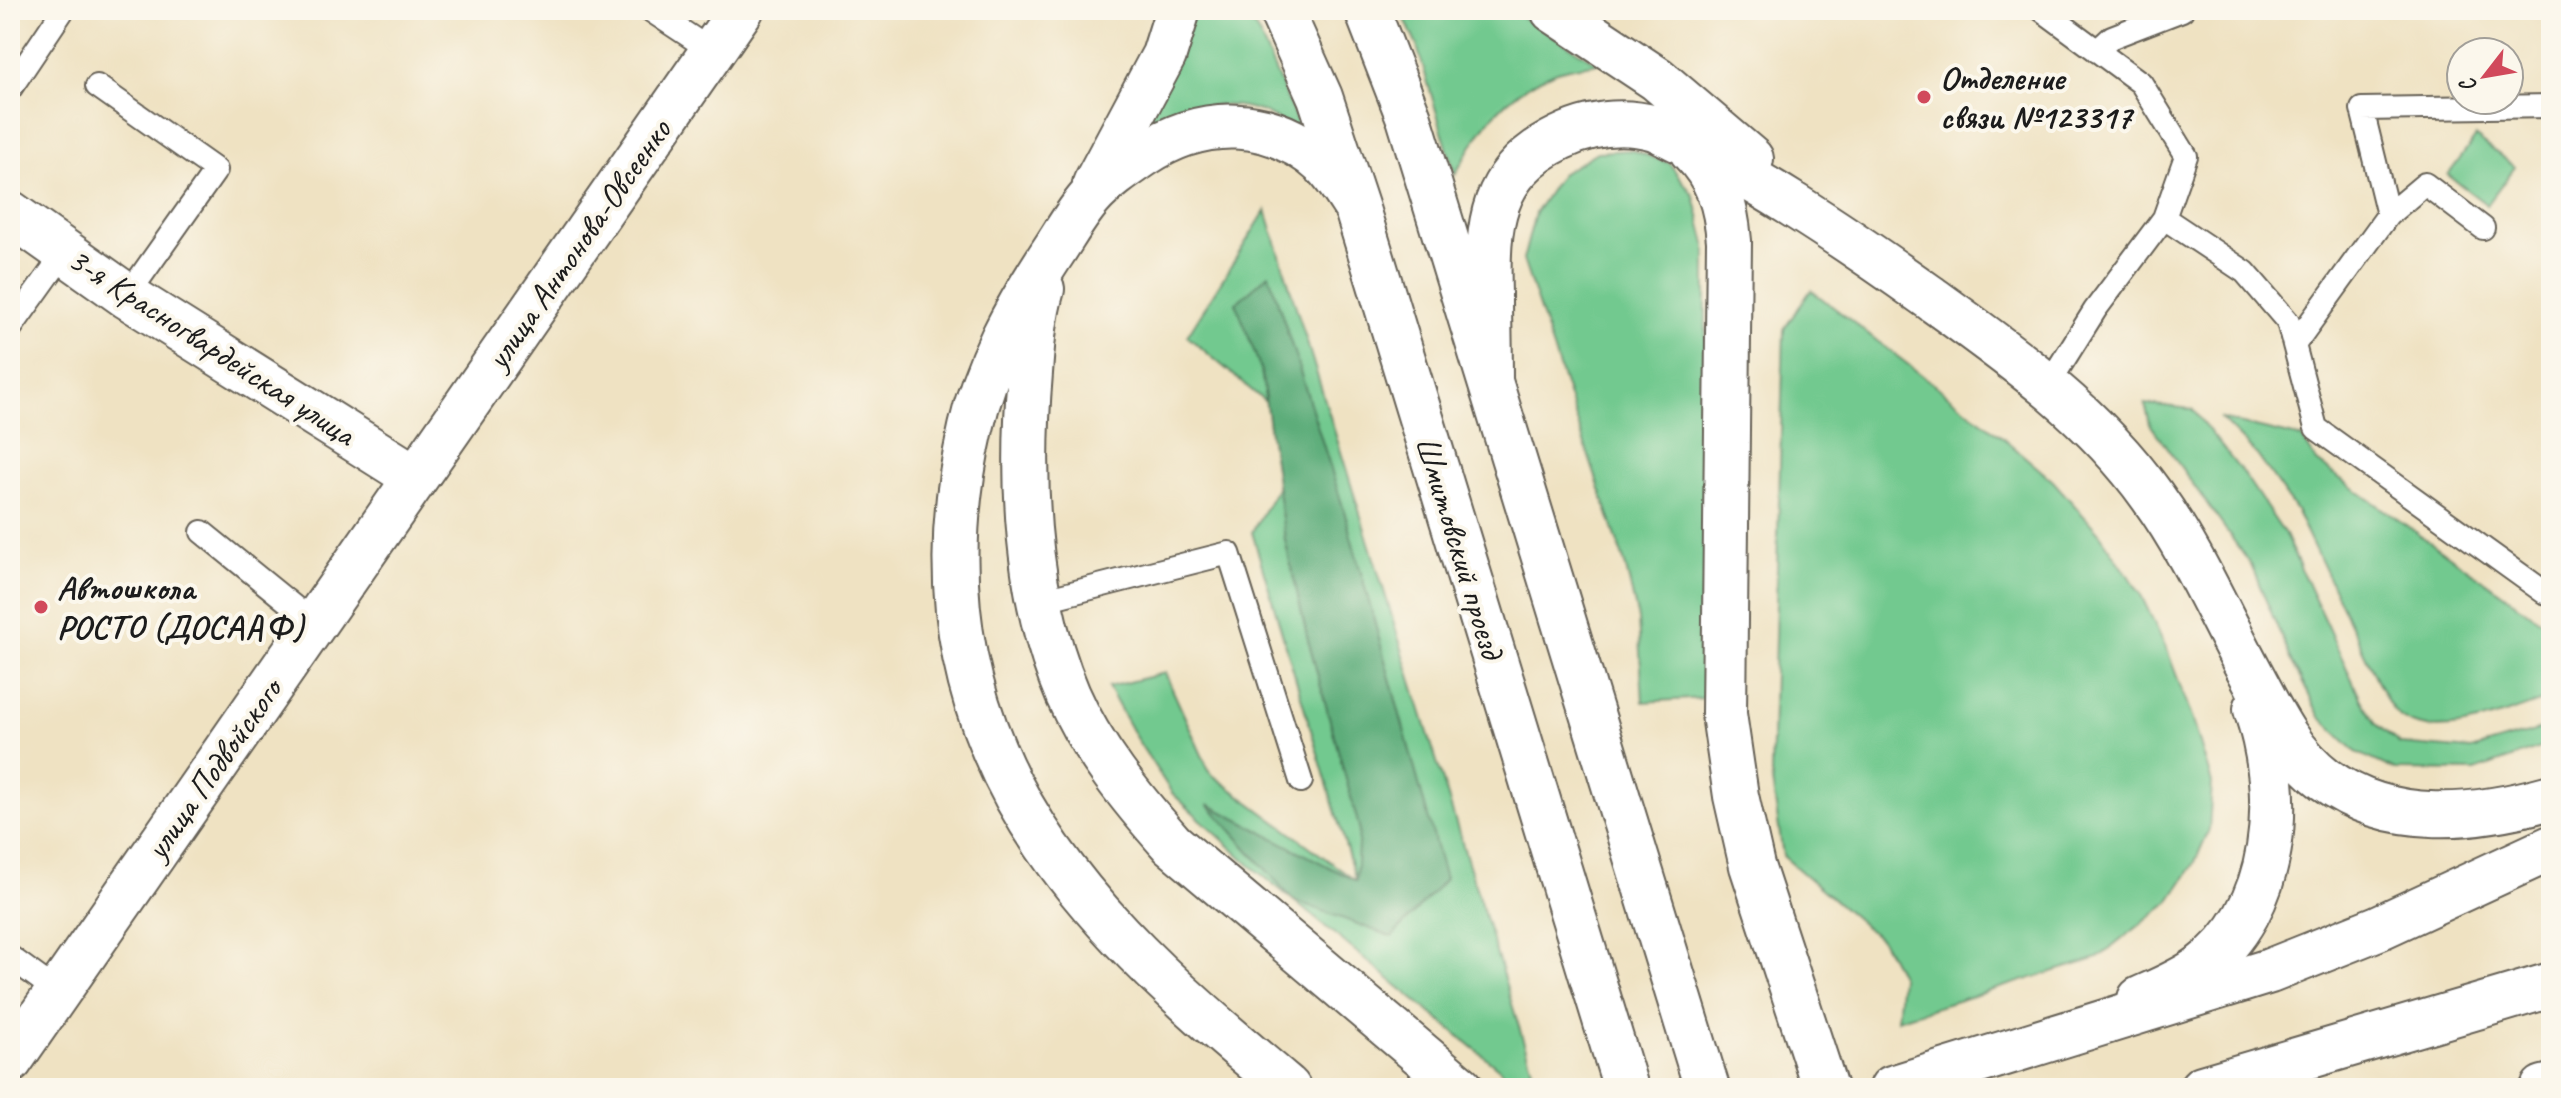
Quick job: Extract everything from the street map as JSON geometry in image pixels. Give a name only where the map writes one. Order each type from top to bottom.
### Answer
[{"type":"main road","name":"улица Антонова-Овсеенко","points":[[415,477],[741,10]]},
{"type":"main road","points":[[1178,10],[1164,55],[1049,267],[1040,297],[1026,414],[1026,482],[1040,601],[1052,651],[1087,732],[1142,810],[1172,844],[1461,1088]]},
{"type":"main road","name":"Шмитовский проезд","points":[[1281,10],[1320,97],[1357,209],[1626,1088]]},
{"type":"main road","points":[[1367,10],[1409,118],[1707,1088]]},
{"type":"main road","points":[[1553,10],[1657,79],[1828,226]]},
{"type":"main road","points":[[1490,380],[1488,244],[1493,213],[1502,190],[1515,171],[1533,154],[1554,141],[1599,124],[1640,124],[1674,137],[1828,226],[2006,352],[2098,431],[2153,497],[2183,544],[2285,735],[2324,778],[2350,794],[2383,808],[2450,816],[2485,813],[2551,797]]},
{"type":"main road","points":[[1288,1088],[1203,1015],[1101,915],[1037,830],[1013,791],[979,710],[964,652],[957,613],[954,566],[956,513],[971,426],[994,353],[1028,291],[1071,225],[1108,180],[1155,146],[1179,135],[1207,127],[1235,125],[1264,130],[1306,151],[1325,165],[1357,209]]},
{"type":"main road","points":[[1674,137],[1710,171],[1718,186],[1727,219],[1724,714],[1736,796],[1752,866],[1825,1088]]},
{"type":"main road","name":"3-я Красногвардейская улица","points":[[10,213],[127,296],[415,477]]},
{"type":"main road","name":"улица Подвойского","points":[[10,1061],[415,477]]},
{"type":"main road","points":[[1987,1058],[2167,987],[2200,968],[2225,945],[2243,920],[2260,885],[2269,852],[2274,816],[2271,771],[2263,727],[2223,621]]},
{"type":"main road","points":[[1892,1088],[2270,971],[2378,928],[2551,848]]},
{"type":"main road","points":[[2202,1088],[2551,985]]},
{"type":"main road","points":[[1203,1015],[1253,1073],[1262,1088]]},
{"type":"main road","points":[[2543,1088],[2551,1086]]},
{"type":"lane","points":[[10,89],[63,10]]},
{"type":"lane","points":[[650,10],[712,51]]},
{"type":"lane","points":[[2042,10],[2141,83],[2186,156],[2164,218],[2095,310],[2048,385]]},
{"type":"lane","points":[[2097,51],[2112,37],[2182,10]]},
{"type":"lane","points":[[97,86],[216,170],[127,296]]},
{"type":"lane","points":[[2388,215],[2362,109],[2551,106]]},
{"type":"lane","points":[[2294,345],[2388,215],[2425,184],[2483,228]]},
{"type":"lane","points":[[2164,218],[2245,272],[2288,322],[2316,428],[2544,592],[2551,594]]},
{"type":"lane","points":[[10,329],[65,252]]},
{"type":"lane","points":[[202,532],[314,623]]},
{"type":"lane","points":[[1040,601],[1229,553],[1301,781]]},
{"type":"lane","points":[[10,957],[58,992]]},
{"type":"green space","points":[[1191,10],[1243,10],[1260,36],[1303,136],[1265,113],[1232,106],[1182,111],[1133,128]]},
{"type":"green space","points":[[1401,10],[1510,10],[1598,63],[1555,72],[1521,91],[1484,127],[1455,175],[1417,46]]},
{"type":"green space","points":[[2476,137],[2515,167],[2487,205],[2448,175]]},
{"type":"green space","points":[[1631,150],[1669,163],[1694,196],[1706,244],[1705,698],[1643,702],[1638,619],[1625,564],[1523,260],[1535,213],[1561,174],[1597,152]]},
{"type":"green space","points":[[1266,210],[1538,1088],[1511,1088],[1503,1072],[1250,865],[1172,793],[1108,687],[1165,673],[1210,773],[1356,881],[1252,532],[1306,436],[1187,336]]},
{"type":"green space","points":[[1269,274],[1343,507],[1445,879],[1392,937],[1293,900],[1208,804],[1356,881],[1359,827],[1307,636],[1285,540],[1261,370],[1236,303]]},
{"type":"green space","points":[[1811,290],[2001,436],[2053,481],[2100,534],[2140,593],[2167,650],[2212,783],[2209,830],[2194,864],[2169,902],[2098,958],[1897,1019],[1901,977],[1882,941],[1783,856],[1771,774],[1784,329]]},
{"type":"green space","points":[[2145,404],[2192,409],[2248,480],[2285,535],[2361,699],[2376,724],[2400,744],[2471,750],[2551,726],[2551,744],[2475,771],[2395,770],[2356,752],[2320,717],[2293,664],[2251,565],[2150,424]]},
{"type":"green space","points":[[2221,419],[2302,438],[2317,462],[2548,626],[2551,625],[2551,698],[2494,718],[2450,727],[2411,723],[2396,713],[2380,686],[2297,512],[2257,455]]},
{"type":"place","name":"Отделение связи №123317","points":[[1924,97]]},
{"type":"place","name":"Автошкола РОСТО (ДОСААФ)","points":[[41,607]]}]
